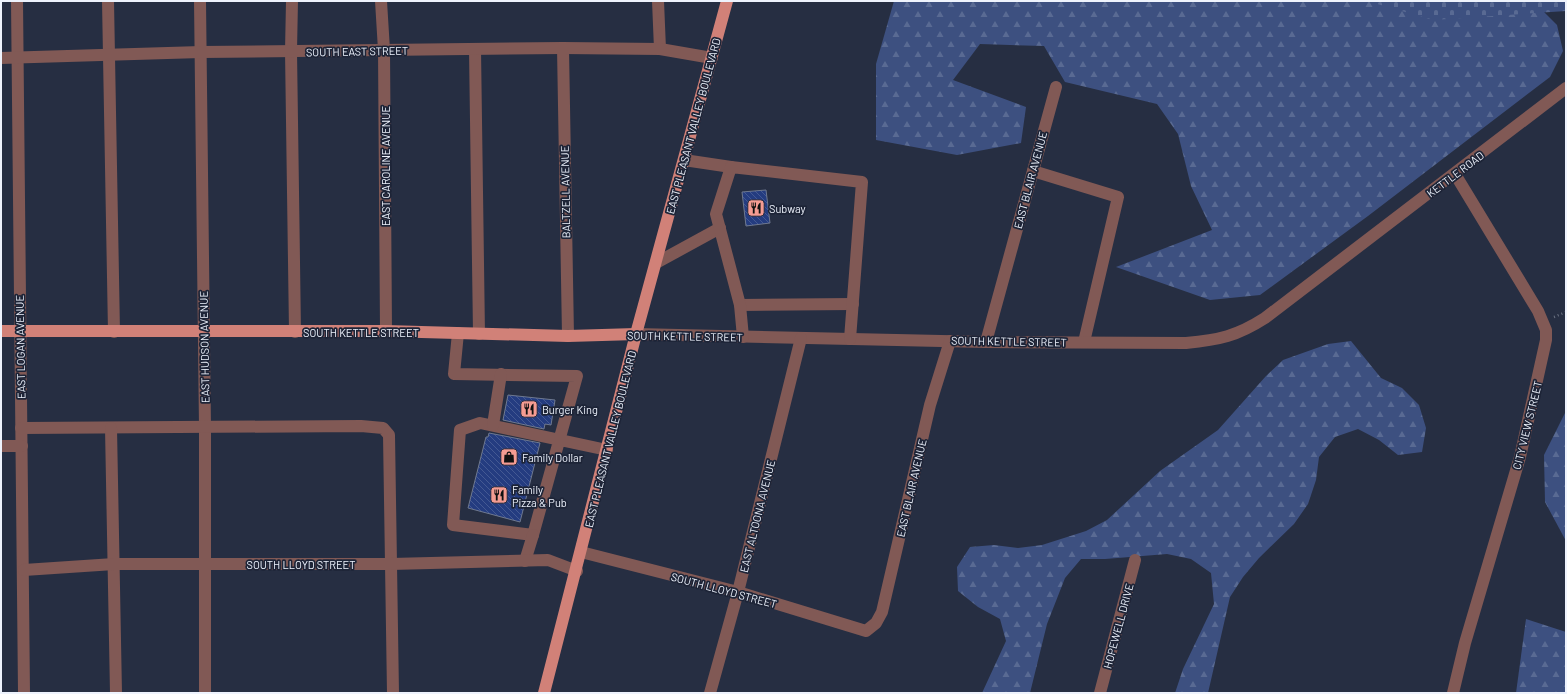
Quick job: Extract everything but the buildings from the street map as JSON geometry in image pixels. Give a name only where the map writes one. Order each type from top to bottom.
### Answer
[{"type":"main road","name":"EAST PLEASANT VALLEY BOULEVARD","points":[[544,693],[636,334],[727,1]]},
{"type":"main road","name":"SOUTH KETTLE STREET","points":[[1,331],[386,331],[568,336],[636,334]]},
{"type":"street","name":"EAST LOGAN AVENUE","points":[[17,1],[21,428],[24,570],[24,693]]},
{"type":"street","points":[[108,1],[114,332]]},
{"type":"street","name":"EAST HUDSON AVENUE","points":[[200,1],[205,428],[205,693]]},
{"type":"street","points":[[292,1],[291,51],[295,332]]},
{"type":"street","name":"EAST CAROLINE AVENUE","points":[[381,1],[384,50],[386,331]]},
{"type":"street","points":[[658,1],[660,49]]},
{"type":"street","name":"SOUTH EAST STREET","points":[[1,58],[201,52],[563,48],[660,49],[712,58]]},
{"type":"street","name":"BALTZELL AVENUE","points":[[563,48],[568,336]]},
{"type":"street","points":[[475,49],[479,334]]},
{"type":"street","name":"EAST BLAIR AVENUE","points":[[986,342],[1056,88]]},
{"type":"street","name":"KETTLE ROAD","points":[[1343,259],[1566,88]]},
{"type":"street","points":[[684,160],[862,182],[850,339]]},
{"type":"street","points":[[731,167],[716,214],[740,305],[743,337]]},
{"type":"street","points":[[1033,171],[1118,197],[1084,342]]},
{"type":"street","name":"CITY VIEW STREET","points":[[1452,693],[1465,643],[1520,457],[1546,340],[1546,330],[1538,310],[1454,174]]},
{"type":"street","points":[[656,263],[720,228]]},
{"type":"street","name":"SOUTH KETTLE STREET","points":[[636,334],[986,342],[1186,343],[1207,341],[1230,336],[1250,328],[1343,259]]},
{"type":"street","points":[[740,305],[853,304]]},
{"type":"street","points":[[458,333],[454,374],[577,376],[525,561]]},
{"type":"street","name":"EAST ALTOONA AVENUE","points":[[710,693],[738,592],[801,338]]},
{"type":"street","name":"EAST BLAIR AVENUE","points":[[866,631],[876,624],[882,612],[930,405],[950,341]]},
{"type":"street","points":[[493,425],[501,374]]},
{"type":"street","points":[[533,535],[453,525],[460,430],[480,422],[560,438],[607,450]]},
{"type":"street","points":[[21,428],[362,426],[383,428],[390,435],[393,693]]},
{"type":"street","points":[[110,428],[116,693]]},
{"type":"street","points":[[1,446],[22,446]]},
{"type":"street","name":"SOUTH LLOYD STREET","points":[[581,552],[738,592],[866,631]]},
{"type":"street","name":"SOUTH LLOYD STREET","points":[[24,570],[114,564],[391,564],[548,560],[576,571]]},
{"type":"street","name":"HOPEWELL DRIVE","points":[[1100,693],[1135,560]]},
{"type":"green space","points":[[894,1],[1533,1],[1557,25],[1563,51],[1550,77],[1368,216],[1260,295],[1210,300],[1116,267],[1212,230],[1191,186],[1178,134],[1157,104],[1065,82],[1044,46],[980,44],[953,80],[1026,107],[1021,143],[957,155],[876,140],[876,64]]},
{"type":"green space","points":[[1367,1],[1566,1],[1566,11],[1433,20]]},
{"type":"green space","points":[[1351,341],[1381,378],[1402,388],[1419,405],[1426,428],[1422,452],[1398,455],[1379,440],[1358,429],[1335,437],[1319,457],[1316,480],[1308,504],[1294,524],[1259,558],[1243,577],[1230,597],[1208,693],[1175,693],[1183,669],[1214,604],[1211,573],[1191,559],[1167,554],[1105,559],[1081,559],[1065,578],[1047,624],[1030,693],[982,693],[1006,641],[1000,619],[978,607],[958,591],[957,567],[970,547],[994,545],[1018,548],[1042,545],[1086,531],[1107,520],[1160,471],[1218,430],[1266,376],[1283,360],[1328,344]]},
{"type":"green space","points":[[1566,411],[1566,541],[1545,502],[1544,455]]},
{"type":"green space","points":[[1526,619],[1566,632],[1566,693],[1516,693]]},
{"type":"place","name":"Subway","points":[[756,208]]},
{"type":"place","name":"Burger King","points":[[529,409]]},
{"type":"place","name":"Family Dollar","points":[[509,457]]},
{"type":"place","name":"Family Pizza & Pub","points":[[499,495]]}]
